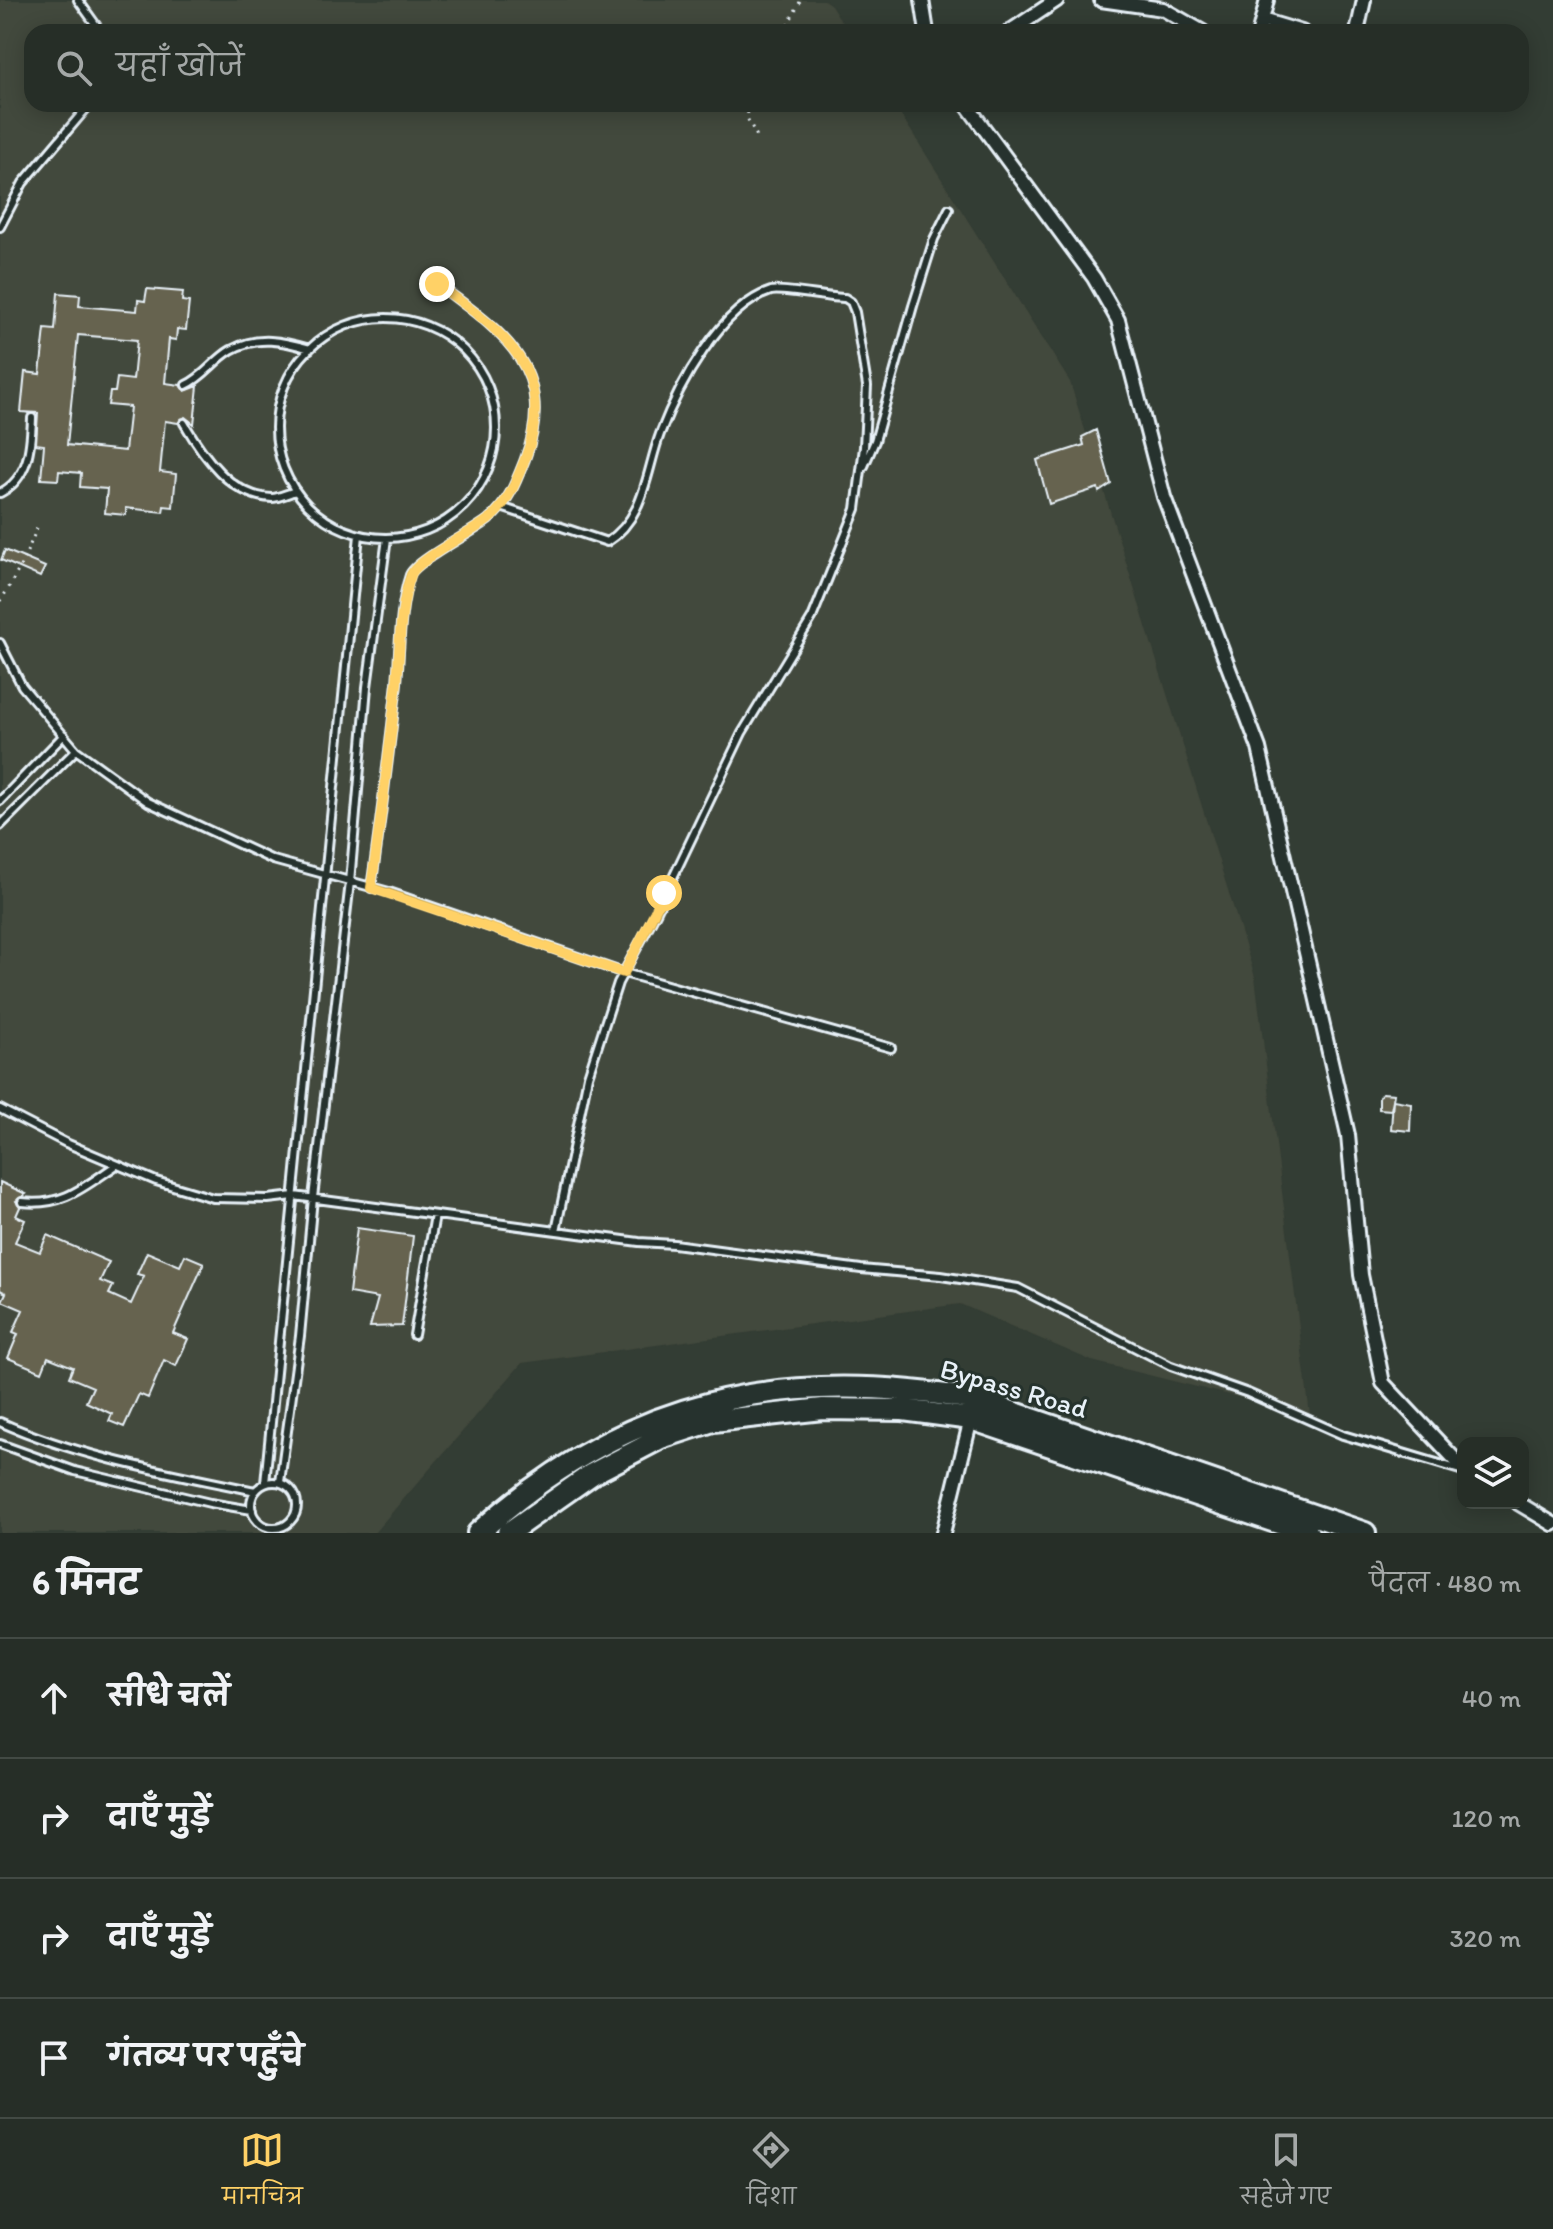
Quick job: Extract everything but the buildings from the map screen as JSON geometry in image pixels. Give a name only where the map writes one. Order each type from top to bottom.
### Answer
[{"type":"main road","name":"Bypass Road","points":[[478,1533],[551,1474],[598,1445],[646,1423],[713,1400],[778,1390],[849,1387],[917,1390],[977,1400],[1365,1533]]},
{"type":"main road","name":"Bypass Road","points":[[508,1533],[592,1474],[661,1438],[713,1421],[823,1409],[903,1410],[971,1419],[1308,1533]]},
{"type":"street","points":[[922,0],[926,24]]},
{"type":"street","points":[[1021,24],[1057,0]]},
{"type":"street","points":[[1101,0],[1163,9],[1189,24]]},
{"type":"street","points":[[1261,24],[1267,0]]},
{"type":"street","points":[[1359,24],[1364,0]]},
{"type":"street","points":[[972,112],[1094,278],[1118,320],[1164,497],[1259,748],[1348,1135],[1361,1275],[1383,1383],[1457,1463]]},
{"type":"street","points":[[943,1533],[971,1419]]},
{"type":"street","points":[[1528,1509],[1553,1524]]},
{"type":"lane","points":[[78,0],[95,24]]},
{"type":"lane","points":[[0,227],[23,183],[83,112]]},
{"type":"lane","points":[[861,471],[875,441],[929,254],[949,209]]},
{"type":"lane","points":[[371,888],[411,572],[420,562],[456,543],[491,518],[501,507],[512,493],[528,450],[536,414],[524,362],[492,324],[437,284]]},
{"type":"lane","points":[[501,507],[607,542],[632,519],[650,473],[660,435],[680,391],[725,322],[744,306],[773,290],[845,298],[851,302],[867,386],[856,509],[812,618],[742,733],[656,913],[618,983],[588,1076],[556,1231]]},
{"type":"lane","points":[[383,318],[418,322],[450,338],[475,362],[492,394],[497,428],[492,463],[475,494],[452,517],[423,532],[387,538],[359,535],[327,522],[296,491],[282,468],[275,433],[279,398],[293,367],[318,341],[348,324],[383,318]]},
{"type":"lane","points":[[186,385],[197,380],[231,350],[266,339],[310,349]]},
{"type":"lane","points":[[0,493],[19,477],[31,451],[32,418]]},
{"type":"lane","points":[[184,423],[209,463],[239,486],[274,498],[296,491]]},
{"type":"lane","points":[[265,1483],[359,535]]},
{"type":"lane","points":[[280,1482],[350,882],[367,687],[387,538]]},
{"type":"lane","points":[[0,643],[22,686],[76,750],[148,802],[273,860],[371,888],[624,973],[891,1048]]},
{"type":"lane","points":[[0,801],[64,735]]},
{"type":"lane","points":[[0,826],[76,750]]},
{"type":"lane","points":[[0,1109],[115,1166],[213,1198],[313,1198],[1018,1288],[1171,1366],[1248,1393],[1343,1435],[1457,1467]]},
{"type":"lane","points":[[22,1202],[42,1204],[72,1195],[115,1166]]},
{"type":"lane","points":[[414,1335],[435,1215]]},
{"type":"lane","points":[[285,1288],[304,1292]]},
{"type":"lane","points":[[0,1422],[34,1437],[109,1460],[256,1491]]},
{"type":"lane","points":[[0,1444],[75,1471],[252,1510]]},
{"type":"lane","points":[[280,1482],[293,1491],[298,1505],[293,1519],[280,1530],[259,1522],[252,1510],[253,1496],[265,1483],[280,1482]]},
{"type":"lane","points":[[257,1533],[259,1522]]},
{"type":"path","points":[[788,24],[801,0]]},
{"type":"path","points":[[748,112],[747,118],[759,140]]},
{"type":"path","points":[[0,601],[11,589],[39,523]]},
{"type":"shaded area","points":[[0,0],[824,0],[843,24],[24,24],[24,112],[899,112],[1070,382],[1255,977],[1310,1415],[1092,1361],[960,1304],[522,1363],[374,1533],[0,1533]]},
{"type":"route","points":[[437,284],[492,324],[524,362],[536,401],[536,414],[528,450],[512,493],[491,518],[456,543],[420,562],[411,572],[371,888],[624,973],[664,893]]}]
